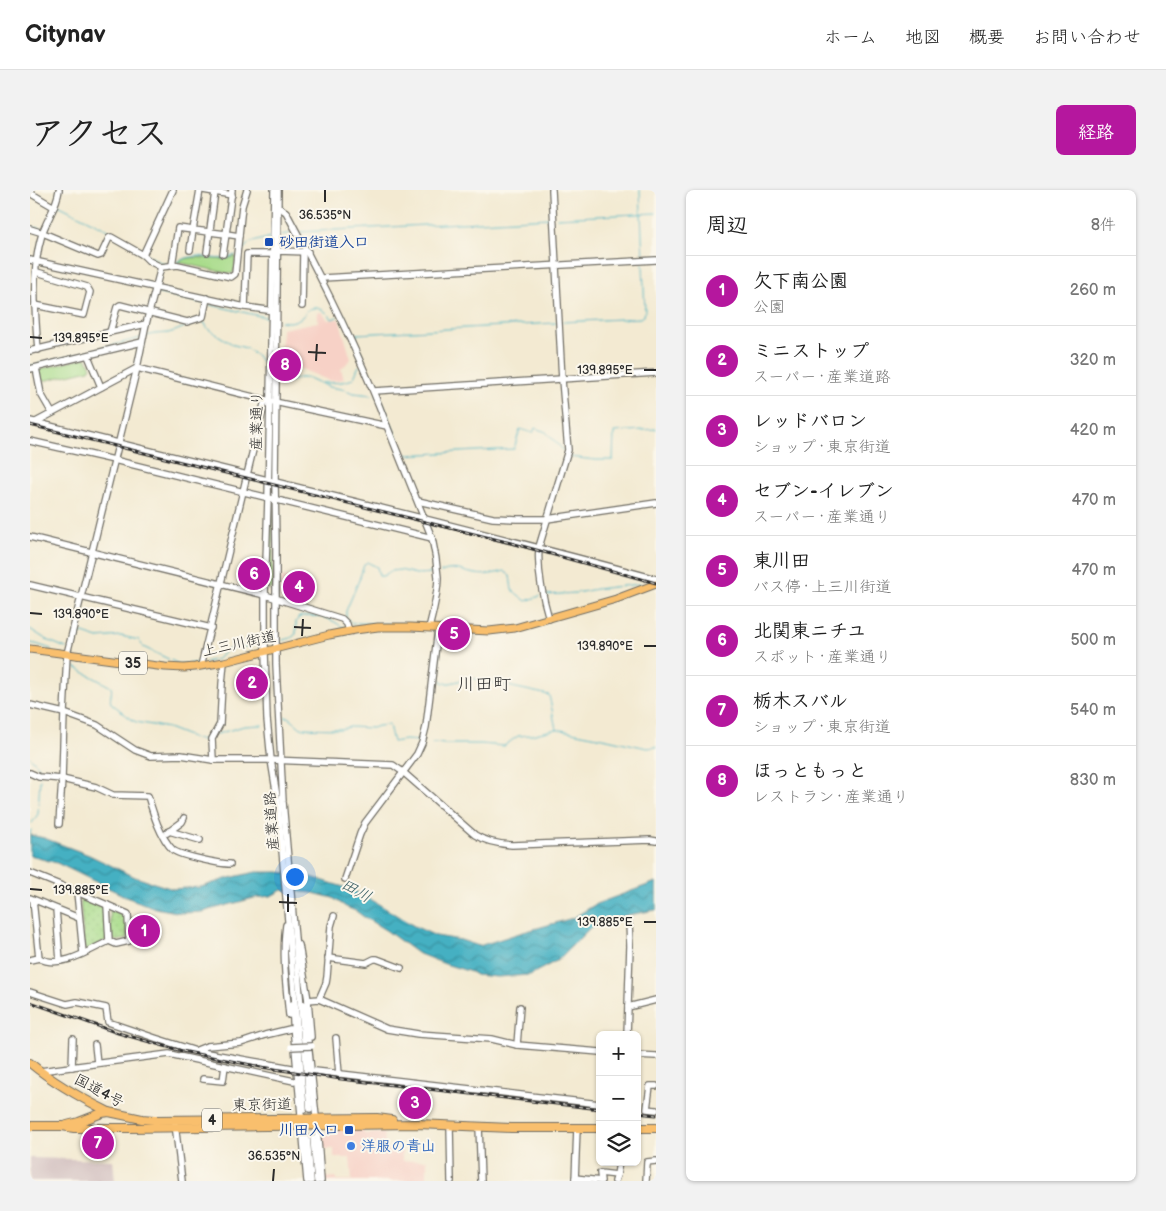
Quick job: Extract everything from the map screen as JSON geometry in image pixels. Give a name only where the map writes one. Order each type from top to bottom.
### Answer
[{"type":"highway","name":"国道4号","points":[[30,1063],[65,1088],[124,1120],[162,1127]]},
{"type":"highway","points":[[81,1121],[90,1113],[91,1106],[89,1102]]},
{"type":"highway","name":"東京街道","points":[[62,1126],[109,1112],[175,1124],[316,1122],[511,1128],[596,1128]]},
{"type":"highway","name":"東京街道","points":[[81,1121],[93,1124],[123,1125],[129,1128]]},
{"type":"highway","name":"東京街道","points":[[30,1126],[129,1128],[162,1127],[175,1124]]},
{"type":"highway","points":[[641,1128],[656,1128]]},
{"type":"main road","name":"上三川街道","points":[[30,649],[184,668],[224,662],[349,631],[378,627],[502,631],[522,627],[616,599],[656,584]]},
{"type":"street","points":[[38,350],[33,322],[33,281],[42,233],[59,190]]},
{"type":"street","points":[[143,255],[173,190]]},
{"type":"street","points":[[190,250],[201,190],[232,192],[223,254]]},
{"type":"street","points":[[30,229],[98,256],[101,255],[111,237],[160,267],[178,265],[232,276],[235,274],[242,206],[247,190]]},
{"type":"street","name":"産業通り","points":[[264,652],[264,595],[272,480],[270,401],[274,310],[274,190]]},
{"type":"street","name":"産業通り","points":[[275,253],[278,190]]},
{"type":"street","points":[[549,619],[540,582],[539,547],[568,450],[562,380],[552,190]]},
{"type":"street","points":[[30,192],[54,206]]},
{"type":"street","points":[[207,252],[215,192]]},
{"type":"street","points":[[278,206],[286,212],[305,252],[322,278],[374,391],[425,518],[436,555],[438,577],[429,628]]},
{"type":"street","points":[[172,265],[178,228],[239,236]]},
{"type":"street","points":[[246,307],[248,254],[305,252]]},
{"type":"street","points":[[302,306],[305,252]]},
{"type":"street","points":[[30,260],[246,307],[274,310]]},
{"type":"street","points":[[322,278],[656,260]]},
{"type":"street","points":[[59,824],[67,654],[160,267]]},
{"type":"street","points":[[33,302],[84,315],[90,292],[87,287],[36,272]]},
{"type":"street","points":[[110,332],[117,307],[120,305],[187,322],[203,316],[207,298]]},
{"type":"street","points":[[30,351],[146,324]]},
{"type":"street","points":[[52,413],[42,394],[33,369],[142,342]]},
{"type":"street","points":[[88,356],[101,387]]},
{"type":"street","points":[[32,423],[136,368],[270,401],[387,426]]},
{"type":"street","points":[[374,391],[656,373]]},
{"type":"street","points":[[202,666],[247,475],[270,401]]},
{"type":"street","points":[[32,423],[425,518],[656,579]]},
{"type":"street","points":[[30,441],[432,538]]},
{"type":"street","name":"産業通り","points":[[271,499],[276,544],[275,650]]},
{"type":"street","points":[[418,501],[493,518],[547,519],[656,503]]},
{"type":"street","points":[[30,537],[276,598],[342,619],[349,631]]},
{"type":"street","points":[[30,585],[211,628]]},
{"type":"street","points":[[346,879],[360,834],[366,823],[417,754],[424,736],[438,629]]},
{"type":"street","name":"産業道路","points":[[275,650],[286,866],[307,1109]]},
{"type":"street","name":"産業道路","points":[[264,652],[271,760],[286,866]]},
{"type":"street","points":[[213,760],[212,739],[220,724],[224,662]]},
{"type":"street","points":[[30,706],[64,713],[97,725],[135,750],[151,756],[181,755],[213,760],[271,760],[393,765],[470,831],[492,843],[512,845],[656,841]]},
{"type":"street","points":[[30,773],[39,777],[62,779],[96,787],[113,795],[148,796],[163,836],[174,851],[214,862],[230,864]]},
{"type":"street","points":[[163,836],[182,822],[184,818]]},
{"type":"street","points":[[169,831],[200,840]]},
{"type":"street","points":[[30,873],[128,914],[129,941],[116,944],[109,941],[67,961],[45,961],[39,958],[30,960]]},
{"type":"street","points":[[77,892],[83,954]]},
{"type":"street","points":[[39,958],[32,899],[79,918]]},
{"type":"street","points":[[107,905],[109,941]]},
{"type":"street","points":[[56,909],[60,961]]},
{"type":"street","points":[[290,915],[308,1000],[318,1108],[316,1122]]},
{"type":"street","points":[[290,915],[285,934],[285,964],[296,1109],[301,1123]]},
{"type":"street","points":[[319,999],[326,983],[334,916]]},
{"type":"street","points":[[628,1031],[629,923]]},
{"type":"street","points":[[328,958],[366,962],[377,959],[401,968]]},
{"type":"street","points":[[295,973],[305,1011],[321,1181]]},
{"type":"street","points":[[295,973],[292,1012],[307,1181]]},
{"type":"street","points":[[30,992],[67,1004],[77,1002],[106,1008],[108,1022],[195,1050],[292,1068]]},
{"type":"street","points":[[308,1000],[319,999],[387,1029],[418,1034],[492,1040],[517,1045],[596,1052]]},
{"type":"street","points":[[628,1007],[656,1000]]},
{"type":"street","points":[[517,1045],[520,1007]]},
{"type":"street","points":[[195,1050],[208,1046],[240,1043],[265,1034],[290,1029]]},
{"type":"street","points":[[336,1038],[339,1074]]},
{"type":"street","points":[[72,1067],[73,1039]]},
{"type":"street","points":[[95,1045],[97,1064]]},
{"type":"street","points":[[291,1047],[312,1046]]},
{"type":"street","points":[[40,1071],[169,1054],[294,1080]]},
{"type":"street","points":[[641,1056],[656,1056]]},
{"type":"street","points":[[203,1079],[222,1082],[225,1066]]},
{"type":"street","points":[[315,1071],[596,1104]]},
{"type":"street","points":[[656,1086],[650,1086],[648,1109],[656,1110]]},
{"type":"street","points":[[175,1124],[182,1181]]},
{"type":"street","points":[[450,1125],[451,1181]]},
{"type":"street","points":[[479,1126],[481,1181]]},
{"type":"street","points":[[577,1128],[575,1179],[601,1181],[600,1174],[616,1178]]},
{"type":"street","points":[[311,1181],[310,1138],[317,1181]]},
{"type":"street","points":[[646,1181],[647,1162],[656,1161]]},
{"type":"shaded area","points":[[321,312],[328,320],[339,319],[351,359],[341,369],[344,379],[330,381],[299,368],[281,353],[282,329],[318,322],[317,313]]},
{"type":"shaded area","points":[[281,576],[307,582],[302,603],[280,597]]},
{"type":"shaded area","points":[[329,1130],[364,1130],[364,1134],[384,1133],[385,1148],[402,1148],[402,1161],[427,1160],[427,1181],[326,1181],[325,1178],[336,1177],[336,1180],[352,1180],[350,1158],[334,1158],[334,1149],[321,1149],[321,1135]]},
{"type":"shaded area","points":[[30,1158],[113,1160],[115,1181],[30,1181]]},
{"type":"green space","points":[[236,256],[234,272],[231,274],[177,262],[192,258],[221,259]]},
{"type":"green space","points":[[85,358],[91,367],[89,370],[43,381],[38,371],[40,369]]},
{"type":"green space","points":[[270,509],[273,509],[273,589],[267,589]]},
{"type":"green space","points":[[83,896],[105,907],[107,940],[86,950],[84,949],[80,898]]},
{"type":"green space","points":[[111,910],[127,917],[127,939],[116,941],[111,938]]},
{"type":"green space","points":[[130,917],[157,929],[157,933],[131,941]]},
{"type":"water","points":[[30,835],[44,838],[89,855],[135,877],[173,889],[201,887],[256,872],[305,875],[350,889],[367,897],[414,926],[436,936],[461,940],[479,946],[573,918],[596,904],[656,882],[656,910],[601,922],[588,930],[558,960],[530,975],[497,977],[476,975],[417,953],[356,911],[333,898],[313,893],[282,890],[271,896],[254,898],[202,912],[182,913],[155,908],[131,899],[57,863],[30,856]]},
{"type":"waterway","points":[[640,190],[643,258]]},
{"type":"waterway","points":[[45,229],[47,230],[58,205],[104,228],[143,251]]},
{"type":"waterway","points":[[557,218],[656,213]]},
{"type":"waterway","points":[[300,232],[550,218]]},
{"type":"waterway","points":[[30,226],[41,229]]},
{"type":"waterway","points":[[280,235],[293,233]]},
{"type":"waterway","points":[[239,254],[249,243],[271,237]]},
{"type":"waterway","points":[[146,254],[167,264]]},
{"type":"waterway","points":[[176,262],[196,256],[222,258],[235,255]]},
{"type":"waterway","points":[[562,322],[640,318],[645,312],[643,264]]},
{"type":"waterway","points":[[156,293],[203,303]]},
{"type":"waterway","points":[[207,304],[269,318]]},
{"type":"waterway","points":[[280,321],[295,321],[311,308],[325,311],[332,319],[337,317]]},
{"type":"waterway","points":[[343,315],[354,335],[356,335]]},
{"type":"waterway","points":[[199,321],[204,322],[208,329],[234,345],[246,348],[254,353],[264,364]]},
{"type":"waterway","points":[[147,336],[179,330],[195,322]]},
{"type":"waterway","points":[[363,359],[356,342],[357,334],[556,323]]},
{"type":"waterway","points":[[30,366],[141,338]]},
{"type":"waterway","points":[[322,383],[352,379],[359,366]]},
{"type":"waterway","points":[[282,379],[289,382],[299,378],[309,378],[329,387],[372,395]]},
{"type":"waterway","points":[[376,395],[379,394],[404,455],[514,449],[520,429],[533,433],[535,428],[546,432],[565,452]]},
{"type":"waterway","points":[[569,457],[613,460],[614,432],[656,429]]},
{"type":"waterway","points":[[352,624],[346,617],[346,611],[364,565],[367,562],[377,567],[379,576],[383,576],[391,571],[400,570],[416,574],[435,573]]},
{"type":"waterway","points":[[441,572],[455,569],[483,575],[505,571],[510,576],[512,590],[526,601],[540,596]]},
{"type":"waterway","points":[[546,595],[576,593],[640,584]]},
{"type":"waterway","points":[[283,640],[291,638],[296,634],[296,622],[299,617],[321,617],[345,627]]},
{"type":"waterway","points":[[353,624],[406,624]]},
{"type":"waterway","points":[[418,624],[427,624]]},
{"type":"waterway","points":[[30,629],[47,640],[66,648]]},
{"type":"waterway","points":[[72,648],[80,634],[83,633],[98,638],[121,636],[139,640],[143,647],[179,664],[199,663]]},
{"type":"waterway","points":[[442,633],[437,675],[443,683],[471,678],[549,695],[556,729],[647,748],[656,747]]},
{"type":"waterway","points":[[30,643],[51,649]]},
{"type":"waterway","points":[[205,662],[218,659],[226,650],[258,644]]},
{"type":"waterway","points":[[69,664],[111,687],[111,703],[136,722],[168,728],[201,740],[211,736]]},
{"type":"waterway","points":[[285,717],[288,717],[301,728],[372,728],[389,725],[393,742],[405,740],[420,741]]},
{"type":"waterway","points":[[217,734],[244,726],[262,725]]},
{"type":"waterway","points":[[432,743],[504,746],[518,736],[556,729]]},
{"type":"waterway","points":[[30,757],[40,768],[40,775]]},
{"type":"waterway","points":[[32,823],[38,814],[40,779]]},
{"type":"waterway","points":[[30,834],[31,830]]},
{"type":"tunnel","points":[[304,1109],[307,1138]]},
{"type":"tunnel","points":[[310,1109],[313,1138]]},
{"type":"railway","points":[[30,425],[511,543],[656,583]]},
{"type":"railway","points":[[30,1002],[118,1033],[182,1051],[261,1067],[341,1079],[596,1109]]},
{"type":"railway","points":[[641,1113],[656,1115]]},
{"type":"place","name":"砂田街道入口","points":[[269,242]]},
{"type":"place","name":"ほっともっと","points":[[285,365]]},
{"type":"place","name":"北関東ニチユ","points":[[254,574]]},
{"type":"place","name":"セブン-イレブン","points":[[299,587]]},
{"type":"place","name":"東川田","points":[[454,634]]},
{"type":"place","name":"ミニストップ","points":[[252,683]]},
{"type":"place","name":"欠下南公園","points":[[144,931]]},
{"type":"place","name":"レッドバロン","points":[[415,1103]]},
{"type":"place","name":"川田入口","points":[[349,1130]]},
{"type":"place","name":"栃木スバル","points":[[98,1143]]},
{"type":"place","name":"洋服の青山","points":[[351,1146]]},
{"type":"district","name":"川田町","points":[[484,684]]},
{"type":"water label","name":"田川","points":[[356,891]]}]
